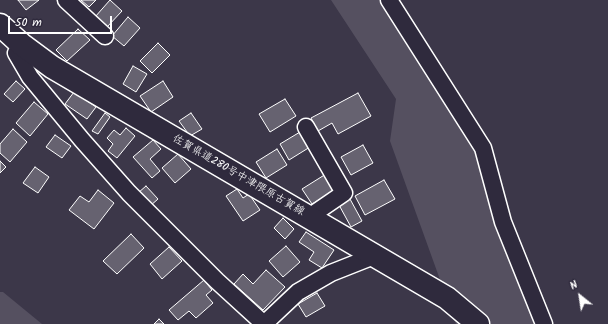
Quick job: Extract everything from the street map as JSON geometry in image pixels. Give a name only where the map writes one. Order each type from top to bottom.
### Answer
[{"type":"main road","name":"佐賀県道280号中津隈原古賀線","points":[[0,25],[20,44],[52,67],[447,298],[478,324]]},
{"type":"street","points":[[66,0],[105,36]]},
{"type":"street","points":[[389,0],[483,148],[503,222],[544,324]]},
{"type":"street","points":[[20,44],[16,53],[30,77],[82,140],[129,193],[217,281],[264,324],[298,292],[331,273],[374,256]]},
{"type":"street","points":[[306,127],[344,193],[309,217]]},
{"type":"shaded area","points":[[331,0],[382,0],[476,151],[500,238],[536,324],[456,324],[390,141],[396,99]]},
{"type":"shaded area","points":[[0,292],[3,292],[42,324],[0,324]]},
{"type":"building","points":[[18,0],[39,0],[26,10]]},
{"type":"building","points":[[81,0],[96,0],[89,7]]},
{"type":"building","points":[[110,0],[122,11],[107,27],[95,17]]},
{"type":"building","points":[[128,17],[140,28],[124,46],[112,36]]},
{"type":"building","points":[[78,29],[90,40],[67,61],[56,50]]},
{"type":"building","points":[[158,43],[170,55],[152,73],[140,61]]},
{"type":"building","points":[[133,66],[147,74],[136,92],[123,84]]},
{"type":"building","points":[[16,81],[25,89],[13,102],[4,94]]},
{"type":"building","points":[[163,81],[173,97],[151,112],[140,96]]},
{"type":"building","points":[[74,92],[96,107],[87,119],[65,104]]},
{"type":"building","points":[[358,93],[371,116],[338,134],[332,123],[318,131],[311,118]]},
{"type":"building","points":[[285,99],[296,116],[270,132],[259,114]]},
{"type":"building","points":[[34,102],[48,114],[30,136],[16,123]]},
{"type":"building","points":[[105,113],[110,117],[98,134],[92,131]]},
{"type":"building","points":[[191,113],[202,129],[190,136],[179,121]]},
{"type":"building","points":[[126,128],[135,136],[117,158],[108,151],[113,144],[107,138],[114,130],[120,135]]},
{"type":"building","points":[[13,129],[27,142],[10,162],[0,153],[0,144]]},
{"type":"building","points":[[300,132],[310,147],[289,160],[280,144]]},
{"type":"building","points":[[55,135],[71,146],[62,158],[46,147]]},
{"type":"building","points":[[153,140],[161,149],[150,159],[160,171],[152,178],[133,157]]},
{"type":"building","points":[[363,145],[373,163],[351,175],[341,157]]},
{"type":"building","points":[[277,149],[287,165],[266,178],[256,162]]},
{"type":"building","points":[[178,154],[191,169],[175,183],[162,168]]},
{"type":"building","points":[[0,161],[6,167],[0,173]]},
{"type":"building","points":[[35,167],[49,177],[38,193],[23,183]]},
{"type":"building","points":[[326,174],[335,190],[312,204],[302,189]]},
{"type":"building","points":[[384,180],[395,199],[365,215],[355,196]]},
{"type":"building","points":[[146,186],[158,199],[150,206],[138,193]]},
{"type":"building","points":[[237,189],[243,198],[249,194],[260,210],[243,221],[226,196]]},
{"type":"building","points":[[98,190],[114,203],[94,229],[69,210],[80,196],[89,202]]},
{"type":"building","points":[[350,199],[362,221],[351,227],[339,205]]},
{"type":"building","points":[[283,218],[294,229],[285,239],[274,228]]},
{"type":"building","points":[[306,232],[334,250],[322,268],[309,260],[314,252],[299,242]]},
{"type":"building","points":[[131,234],[144,248],[117,274],[103,261]]},
{"type":"building","points":[[286,246],[300,262],[283,277],[269,261]]},
{"type":"building","points":[[169,247],[182,261],[162,279],[150,264]]},
{"type":"building","points":[[266,270],[285,287],[263,310],[234,284],[243,274],[253,284]]},
{"type":"building","points":[[204,280],[212,290],[206,295],[213,303],[196,318],[189,311],[178,320],[169,310]]},
{"type":"building","points":[[317,293],[325,306],[306,317],[298,304]]},
{"type":"building","points":[[159,319],[164,324],[154,324]]}]
